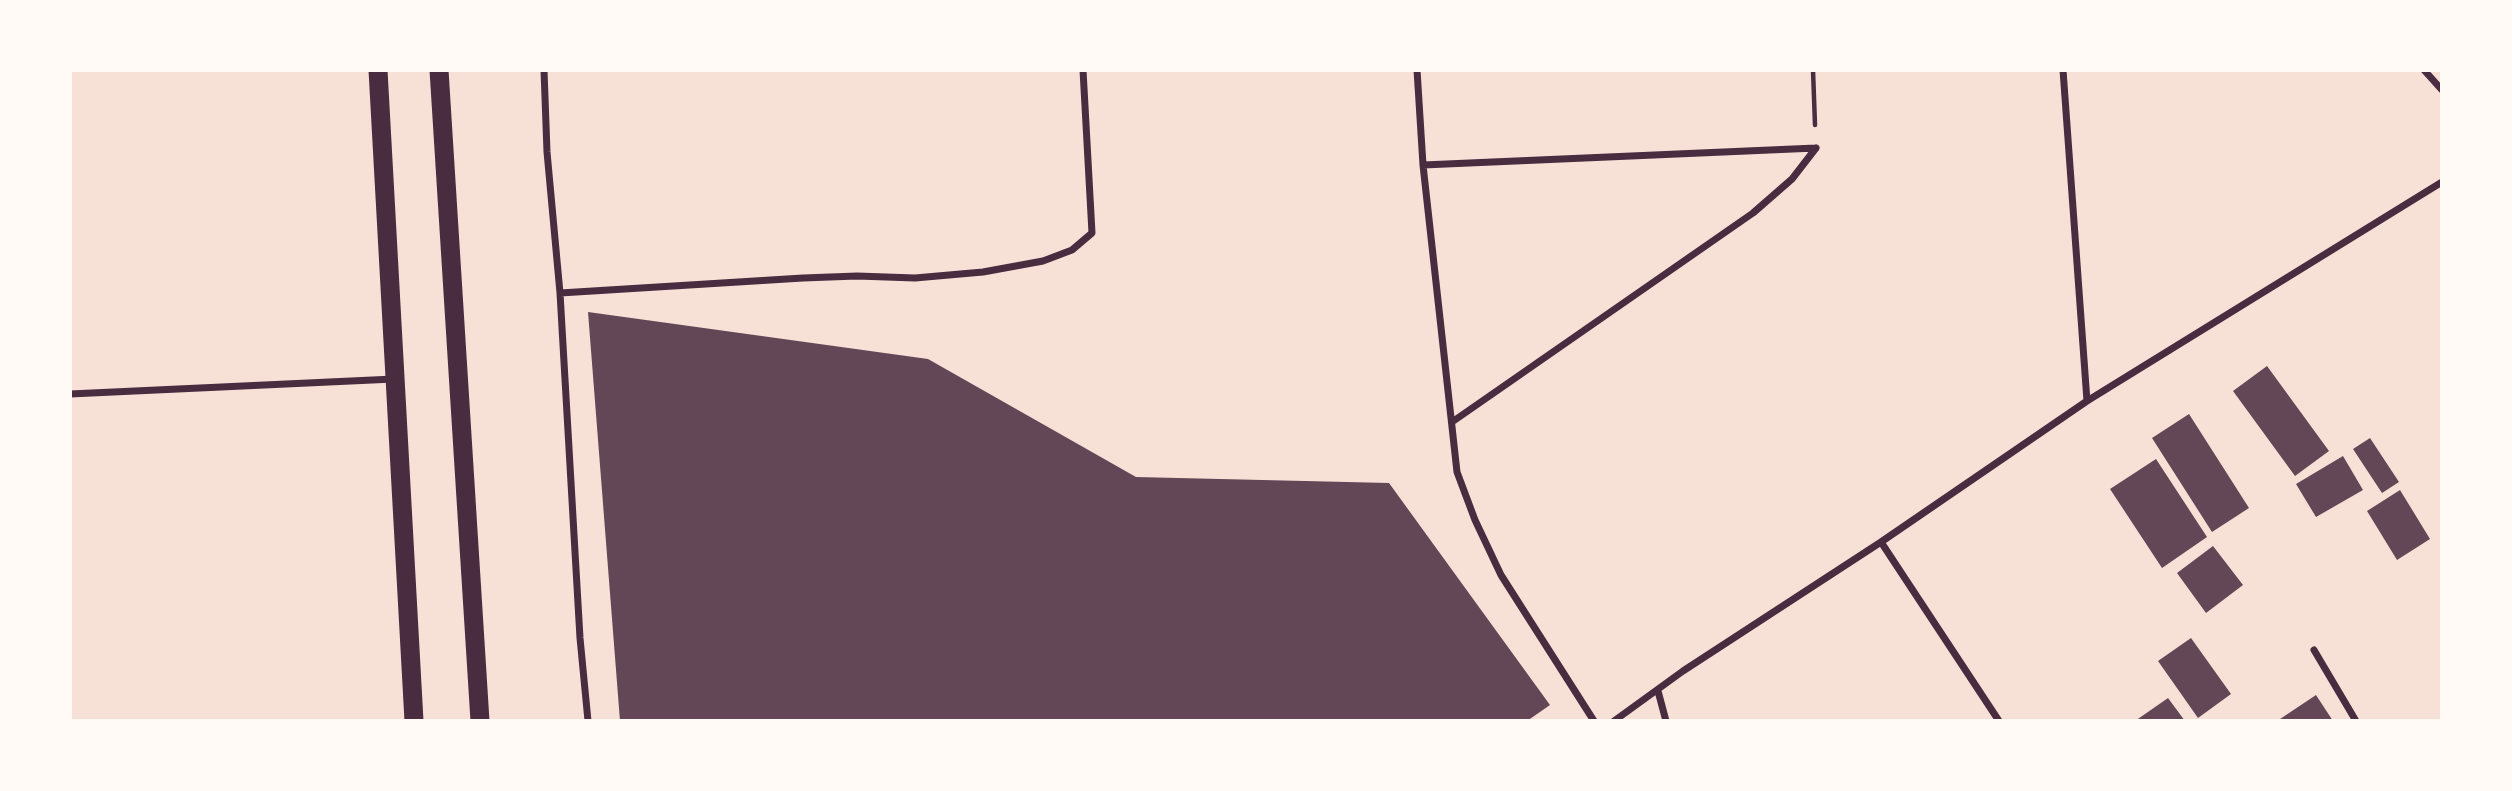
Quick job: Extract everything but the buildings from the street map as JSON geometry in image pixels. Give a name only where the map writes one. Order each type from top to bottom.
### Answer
[{"type":"highway","points":[[378,70],[414,721]]},
{"type":"highway","points":[[439,70],[480,721]]},
{"type":"street","points":[[544,70],[547,152],[560,293],[579,625],[588,721]]},
{"type":"street","points":[[560,293],[857,275],[915,278],[983,272],[1043,261],[1072,250],[1092,233],[1083,70]]},
{"type":"street","points":[[1417,70],[1423,165],[1457,472],[1475,520],[1502,575],[1594,721]]},
{"type":"street","points":[[2063,70],[2087,401]]},
{"type":"street","points":[[2424,70],[2442,90]]},
{"type":"street","points":[[1423,165],[1816,148]]},
{"type":"street","points":[[1452,422],[1753,213],[1792,179],[1816,148]]},
{"type":"street","points":[[1614,721],[1683,671],[1881,542],[2087,401],[2442,182]]},
{"type":"street","points":[[70,394],[396,379]]},
{"type":"street","points":[[1881,542],[1999,721]]},
{"type":"street","points":[[2314,650],[2356,721]]},
{"type":"street","points":[[1658,691],[1666,721]]},
{"type":"path","points":[[1813,70],[1816,148]]}]
